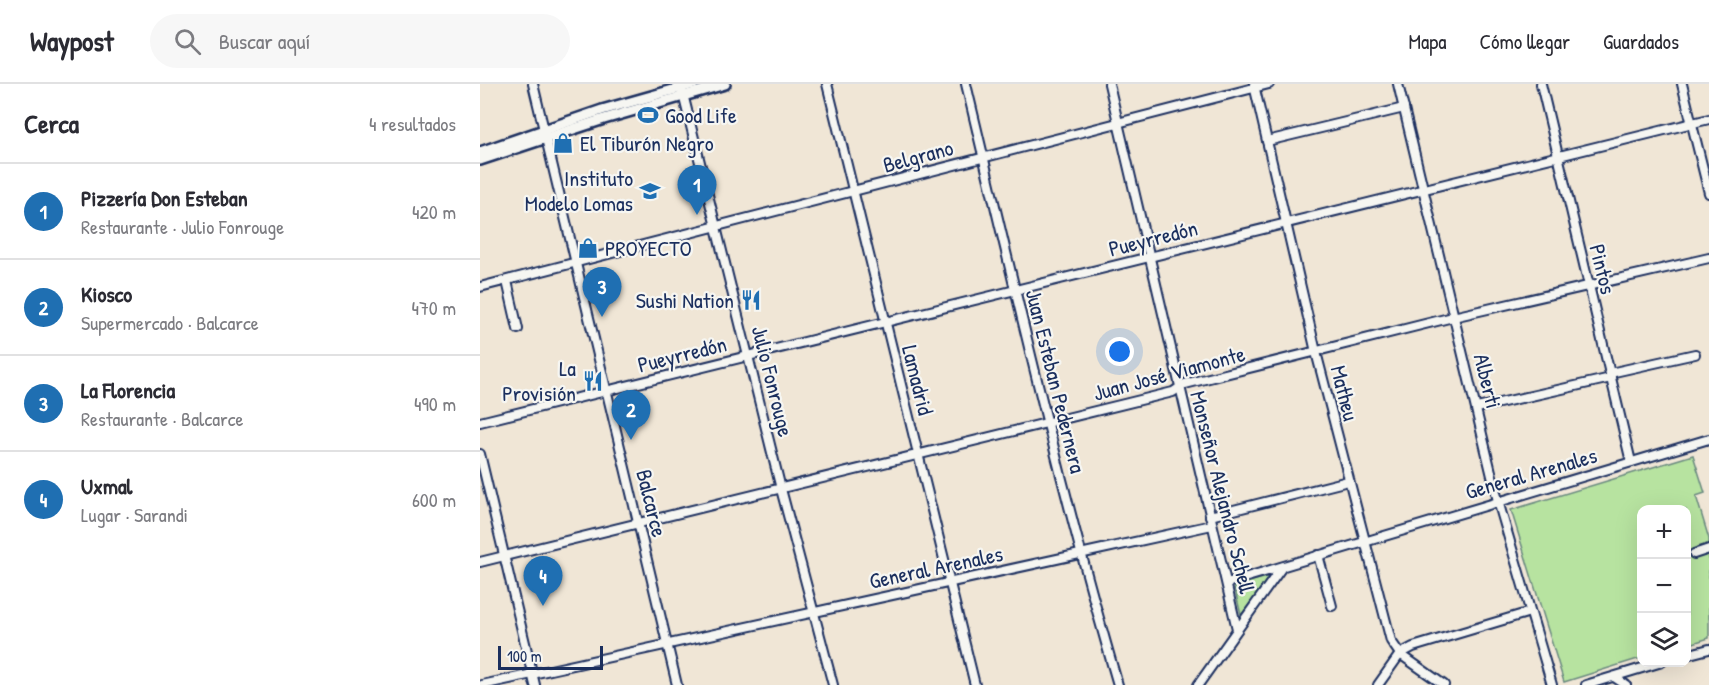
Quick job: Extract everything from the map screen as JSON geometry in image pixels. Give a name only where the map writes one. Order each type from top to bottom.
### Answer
[{"type":"main road","points":[[480,152],[545,134],[694,84]]},
{"type":"main road","points":[[682,89],[725,84]]},
{"type":"main road","points":[[480,160],[545,134]]},
{"type":"street","name":"Balcarce","points":[[533,84],[677,685]]},
{"type":"street","name":"Lamadrid","points":[[827,84],[948,583],[975,685]]},
{"type":"street","name":"Juan Esteban Pedernera","points":[[966,84],[1047,424],[1080,554],[1118,685]]},
{"type":"street","name":"Monseñor Alejandro Schell","points":[[1109,84],[1179,388],[1238,628]]},
{"type":"street","name":"Belgrano","points":[[480,287],[854,192],[1254,86],[1269,84]]},
{"type":"street","name":"Alberti","points":[[1398,84],[1498,501],[1552,685]]},
{"type":"street","name":"Pintos","points":[[1541,84],[1631,462]]},
{"type":"street","points":[[1682,84],[1709,193]]},
{"type":"street","name":"Matheu","points":[[1254,86],[1316,352],[1391,641],[1400,654],[1444,685]]},
{"type":"street","name":"Julio Fonrouge","points":[[682,89],[832,685]]},
{"type":"street","points":[[1267,141],[1404,108]]},
{"type":"street","name":"Pueyrredón","points":[[480,422],[1709,118]]},
{"type":"street","name":"Juan José Viamonte","points":[[480,562],[1047,424],[1173,392],[1185,384],[1453,317],[1709,258]]},
{"type":"street","points":[[507,281],[518,328]]},
{"type":"street","points":[[1477,408],[1695,354]]},
{"type":"street","name":"General Arenales","points":[[1227,583],[1709,439]]},
{"type":"street","points":[[480,454],[535,685]]},
{"type":"street","points":[[1210,516],[1348,481]]},
{"type":"street","name":"General Arenales","points":[[482,685],[1212,525]]},
{"type":"street","points":[[1694,554],[1709,549]]},
{"type":"street","points":[[1318,555],[1332,606]]},
{"type":"street","points":[[1198,685],[1282,567]]},
{"type":"street","points":[[1378,685],[1400,654],[1419,644],[1530,612]]},
{"type":"street","points":[[1691,654],[1709,649]]},
{"type":"street","points":[[1586,685],[1647,667]]},
{"type":"street","points":[[1614,676],[1626,685]]},
{"type":"green space","points":[[1693,455],[1705,493],[1696,496],[1709,539],[1709,638],[1691,644],[1691,505],[1637,505],[1637,659],[1564,682],[1511,510]]},
{"type":"green space","points":[[1267,577],[1268,581],[1241,615],[1234,586]]},
{"type":"place","name":"Good Life","points":[[648,115]]},
{"type":"place","name":"El Tiburón Negro","points":[[563,143]]},
{"type":"place","name":"Instituto Modelo Lomas","points":[[650,191]]},
{"type":"place","name":"Pizzería Don Esteban","points":[[697,215]]},
{"type":"place","name":"PROYECTO","points":[[588,248]]},
{"type":"place","name":"Sushi Nation","points":[[751,300]]},
{"type":"place","name":"La Florencia","points":[[602,317]]},
{"type":"place","name":"La Provisión","points":[[593,381]]},
{"type":"place","name":"Kiosco","points":[[631,440]]},
{"type":"place","name":"Uxmal","points":[[543,606]]}]
